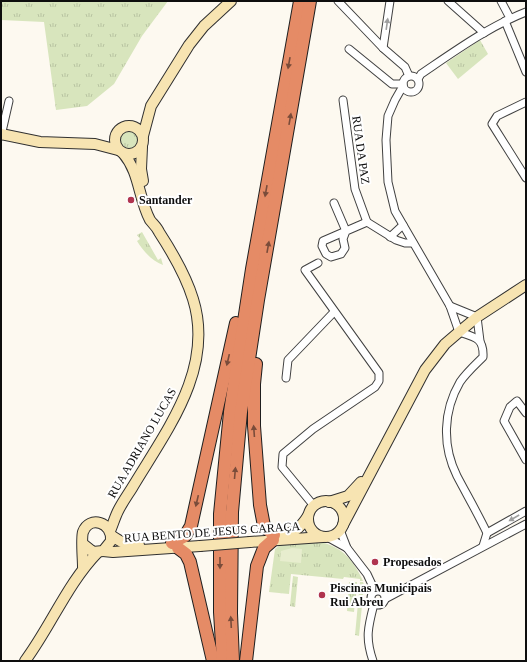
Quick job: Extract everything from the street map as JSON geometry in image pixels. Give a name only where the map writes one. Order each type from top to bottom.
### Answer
[{"type":"highway","points":[[233,661],[231,613],[232,512],[241,412],[258,270],[300,1]]},
{"type":"highway","points":[[223,661],[220,612],[220,514],[230,412],[310,1]]},
{"type":"highway","points":[[246,661],[258,566],[264,548],[274,538],[264,526],[260,505],[254,426],[254,384],[261,317],[258,270]]},
{"type":"highway","points":[[213,661],[190,562],[186,554],[175,545],[185,536],[191,526],[240,306],[258,270]]},
{"type":"street","points":[[95,144],[116,134],[122,128],[130,126],[150,106],[189,44],[204,26],[231,1]]},
{"type":"street","points":[[383,48],[390,1]]},
{"type":"street","points":[[448,1],[484,33]]},
{"type":"street","points":[[501,1],[526,72]]},
{"type":"street","points":[[341,2],[383,48],[405,67],[409,76],[418,79]]},
{"type":"street","points":[[395,100],[412,92],[418,87],[418,79],[421,74],[507,19],[526,12]]},
{"type":"street","points":[[349,49],[392,84],[403,85],[408,91],[412,92]]},
{"type":"street","points":[[409,76],[404,79],[403,85],[388,116],[386,140],[388,182],[395,211],[450,306],[459,332],[480,341],[484,346],[483,357],[461,381],[448,407],[447,446],[456,475],[487,533]]},
{"type":"street","name":"RUA DA PAZ","points":[[343,100],[355,189],[367,222]]},
{"type":"street","points":[[9,101],[1,134],[52,144],[95,144],[121,152],[136,153],[142,147],[150,106]]},
{"type":"street","points":[[526,102],[497,116],[492,124],[526,178]]},
{"type":"street","points":[[130,126],[138,129],[143,136]]},
{"type":"street","points":[[116,134],[115,142],[121,152]]},
{"type":"street","name":"RUA ADRIANO LUCAS","points":[[24,661],[35,648],[83,567],[100,551],[110,545],[111,534],[118,511],[182,403],[193,375],[199,347],[199,330],[194,300],[186,279],[159,230],[143,179],[142,147]]},
{"type":"street","name":"RUA ADRIANO LUCAS","points":[[121,152],[134,169],[143,204],[151,221],[159,230]]},
{"type":"street","points":[[334,203],[346,231],[367,222],[390,237],[405,243],[413,243]]},
{"type":"street","points":[[390,237],[403,225]]},
{"type":"street","points":[[314,506],[282,467],[282,454],[313,429],[375,387],[379,381],[379,373],[305,270],[318,263]]},
{"type":"street","points":[[325,537],[334,535],[341,528],[425,370],[445,344],[477,317],[526,285]]},
{"type":"street","points":[[450,306],[477,317]]},
{"type":"street","points":[[286,378],[288,360],[334,312]]},
{"type":"street","points":[[477,317],[480,341]]},
{"type":"street","points":[[526,413],[517,401],[510,407],[504,421],[526,460]]},
{"type":"street","points":[[347,548],[325,537],[317,535],[310,527],[308,516],[314,506],[348,496],[368,475]]},
{"type":"street","points":[[329,502],[339,508],[344,519],[341,528],[347,548],[367,574],[375,591]]},
{"type":"street","name":"RUA ADRIANO LUCAS","points":[[83,567],[82,538],[84,529],[91,523],[102,523],[118,511]]},
{"type":"street","points":[[483,546],[487,533],[526,511]]},
{"type":"street","name":"RUA BENTO DE JESUS CARAÇA","points":[[274,538],[293,532],[300,527],[308,516]]},
{"type":"street","points":[[102,523],[111,534]]},
{"type":"street","points":[[374,604],[381,604],[385,599],[526,524]]},
{"type":"street","name":"RUA BENTO DE JESUS CARAÇA","points":[[111,534],[121,543],[131,546],[175,545]]},
{"type":"street","name":"RUA BENTO DE JESUS CARAÇA","points":[[100,551],[113,552],[250,539],[325,537]]},
{"type":"street","points":[[83,544],[89,550],[100,551]]},
{"type":"street","points":[[375,591],[383,592],[385,599]]},
{"type":"street","points":[[373,661],[367,636],[374,604],[371,596],[375,591]]},
{"type":"green space","points":[[1,1],[168,1],[142,36],[114,84],[87,106],[56,110],[44,22],[1,20]]},
{"type":"green space","points":[[480,40],[488,54],[458,79],[446,63]]},
{"type":"green space","points":[[129,130],[137,133],[140,141],[137,149],[129,152],[121,149],[118,141],[121,133]]},
{"type":"green space","points":[[142,232],[158,260],[161,258],[163,265],[148,255],[137,241],[140,239],[137,235]]},
{"type":"green space","points":[[320,542],[335,547],[347,556],[356,567],[363,581],[360,581],[360,579],[344,577],[343,579],[291,574],[289,594],[269,592],[275,549],[280,545]]},
{"type":"green space","points":[[292,548],[302,549],[301,563],[280,561],[281,551]]},
{"type":"green space","points":[[293,576],[298,577],[295,607],[290,606]]},
{"type":"green space","points":[[349,582],[357,582],[354,612],[347,611]]},
{"type":"green space","points":[[360,582],[363,582],[364,585],[359,636],[355,635]]},
{"type":"place","name":"Santander","points":[[131,200]]},
{"type":"place","name":"Propesados","points":[[375,562]]},
{"type":"place","name":"Piscinas Municipais Rui Abreu","points":[[322,595]]}]
